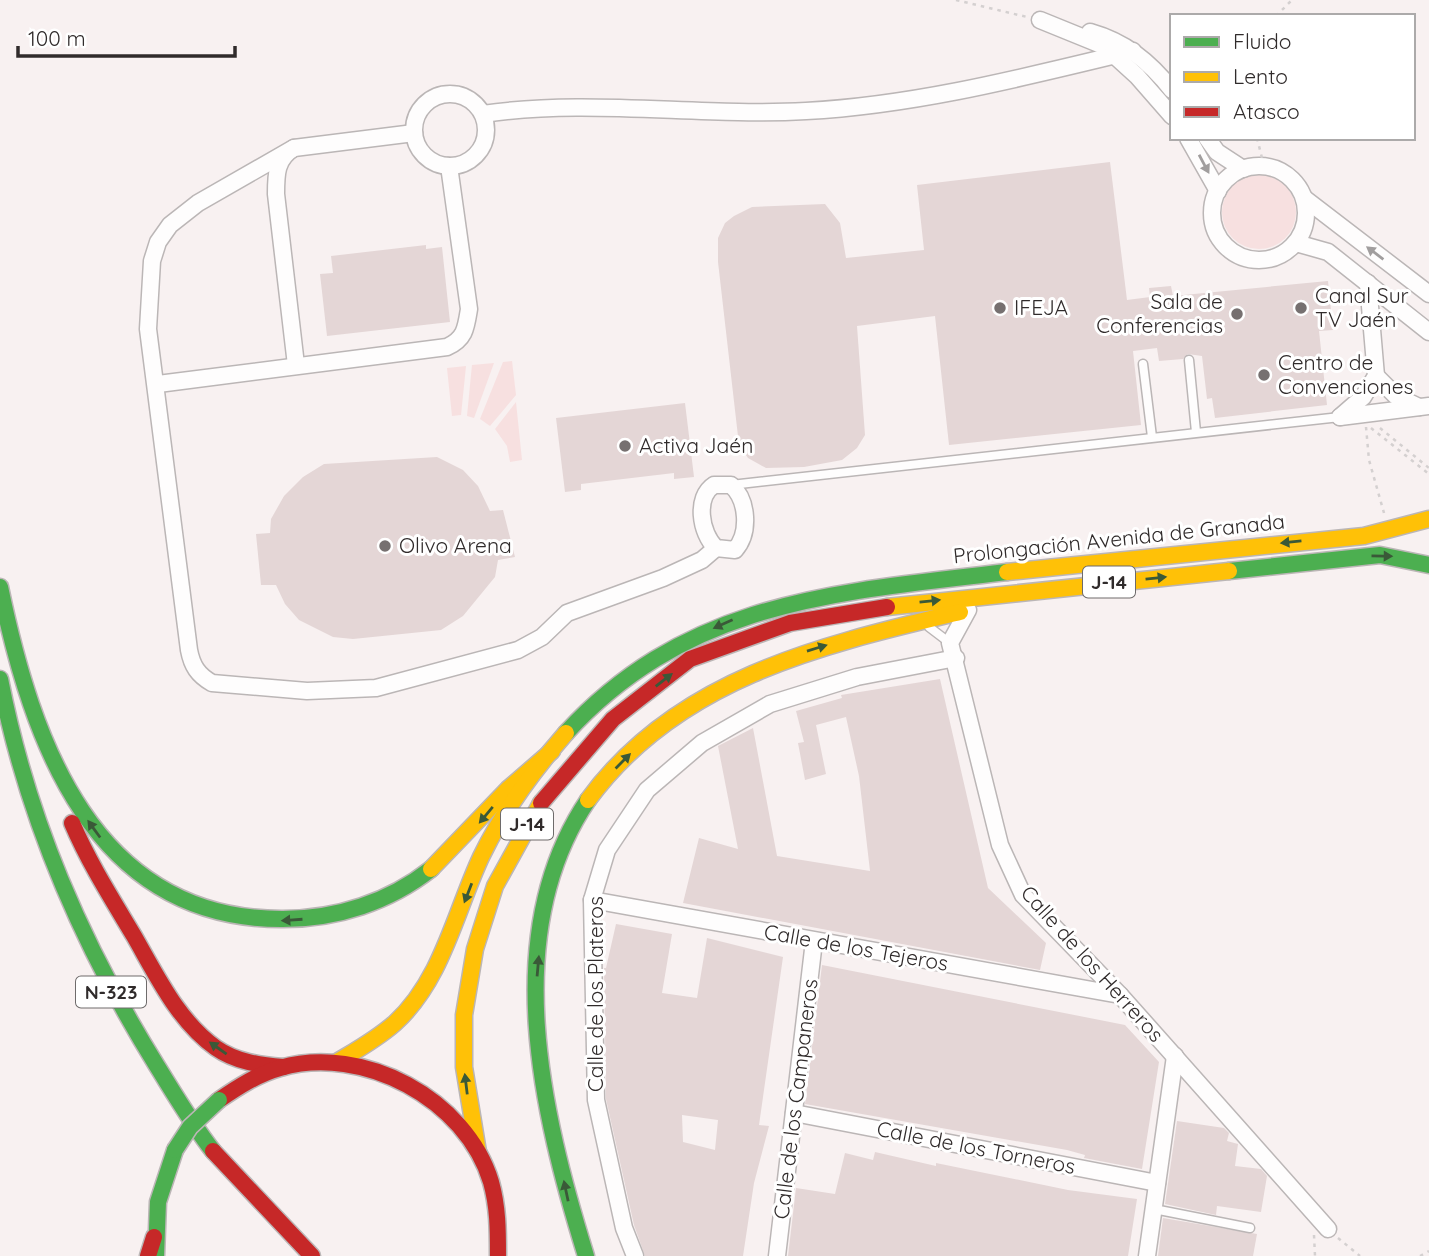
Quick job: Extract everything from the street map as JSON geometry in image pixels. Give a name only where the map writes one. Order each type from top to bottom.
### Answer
[{"type":"main road","name":"Prolongación Avenida de Granada","points":[[552,751],[611,692],[671,650],[739,617],[811,597],[1119,558],[1385,532],[1429,519]]},
{"type":"main road","name":"Prolongación Avenida de Granada","points":[[790,623],[873,608],[1380,555],[1411,559],[1429,565]]},
{"type":"main road","points":[[0,587],[12,650],[75,832],[136,940],[188,1020],[216,1048],[258,1065],[282,1067],[337,1062],[395,1077],[429,1096],[454,1118],[478,1152],[498,1210],[498,1256]]},
{"type":"main road","points":[[586,1256],[571,1210],[551,1116],[537,984],[549,884],[568,832],[593,795],[624,759],[662,727],[735,680],[814,648],[1047,589]]},
{"type":"main road","name":"J-14","points":[[478,1152],[464,1066],[467,993],[486,909],[528,822],[546,793],[589,743],[613,719],[690,659],[790,623]]},
{"type":"main road","name":"N-323","points":[[0,679],[19,761],[38,824],[70,908],[112,993],[212,1150],[312,1256]]},
{"type":"main road","points":[[44,743],[72,799],[96,833],[139,874],[178,898],[233,915],[280,921],[338,914],[365,907],[405,887],[442,863],[507,789],[552,751]]},
{"type":"main road","points":[[337,1062],[370,1044],[397,1021],[420,994],[448,944],[481,857],[518,795],[552,751]]},
{"type":"main road","points":[[148,1256],[160,1189],[176,1150],[190,1127],[219,1100],[238,1087],[282,1067]]},
{"type":"main road","points":[[153,1237],[156,1256]]},
{"type":"street","points":[[1040,20],[1061,23],[1112,38],[1133,51],[1170,88]]},
{"type":"street","points":[[1040,20],[1085,37],[1116,55],[1170,114]]},
{"type":"street","points":[[483,114],[603,107],[731,113],[807,111],[902,102],[1133,51]]},
{"type":"street","points":[[1096,61],[1137,76]]},
{"type":"street","points":[[444,94],[464,96],[483,114],[486,131],[482,147],[471,160],[449,166],[427,158],[417,145],[415,120],[421,108],[431,99],[444,94]]},
{"type":"street","points":[[296,365],[276,194],[276,169],[285,153],[294,148],[414,133]]},
{"type":"street","points":[[1189,140],[1218,191]]},
{"type":"street","points":[[1208,140],[1217,152],[1243,169]]},
{"type":"street","points":[[294,148],[198,203],[170,225],[158,242],[152,261],[148,328],[158,384],[189,650],[191,663],[200,676],[212,683],[307,691],[376,688],[505,654],[542,637],[567,613],[663,578],[702,560],[716,548],[735,550],[744,537],[743,506],[737,491],[731,485],[715,485],[704,494],[707,536],[716,548]]},
{"type":"street","points":[[158,384],[447,346],[458,341],[466,331],[469,309],[449,166]]},
{"type":"street","points":[[1304,198],[1306,221],[1296,243],[1284,253],[1269,259],[1252,260],[1237,254],[1224,244],[1213,222],[1213,206],[1218,191],[1230,176],[1243,169],[1264,166],[1274,168],[1293,180],[1304,198],[1429,294]]},
{"type":"street","points":[[1296,243],[1328,252],[1429,332]]},
{"type":"street","points":[[1368,283],[1377,376],[1396,396],[1424,407]]},
{"type":"street","points":[[1340,417],[1363,397],[1377,376]]},
{"type":"street","points":[[1340,417],[1424,407]]},
{"type":"street","points":[[953,651],[968,610]]},
{"type":"street","name":"Calle de los Plateros","points":[[635,1256],[624,1228],[596,1100],[592,901],[607,850],[647,790],[702,743],[770,704],[953,651]]},
{"type":"street","name":"Calle de los Herreros","points":[[953,651],[1000,845],[1023,895],[1120,995],[1328,1229]]},
{"type":"street","name":"Calle de los Tejeros","points":[[592,901],[1120,995]]},
{"type":"street","name":"Calle de los Campaneros","points":[[777,1256],[814,942]]},
{"type":"street","points":[[1147,1256],[1175,1056]]},
{"type":"street","name":"Calle de los Torneros","points":[[794,1113],[1157,1183]]},
{"type":"lane","points":[[1189,360],[1196,432]]},
{"type":"lane","points":[[1143,364],[1152,438]]},
{"type":"lane","points":[[731,485],[1340,417]]},
{"type":"lane","points":[[790,623],[815,624],[895,613],[920,621],[953,651]]},
{"type":"lane","points":[[1154,1209],[1250,1228]]},
{"type":"path","points":[[956,0],[1040,20]]},
{"type":"path","points":[[1278,14],[1292,0]]},
{"type":"path","points":[[1258,140],[1264,166]]},
{"type":"path","points":[[1374,413],[1378,427],[1429,468]]},
{"type":"path","points":[[1388,520],[1369,460],[1366,424],[1429,474]]},
{"type":"path","points":[[1328,1229],[1360,1256]]},
{"type":"path","points":[[1420,1256],[1429,1251]]},
{"type":"shaded area","points":[[1259,175],[1273,178],[1285,186],[1293,198],[1296,212],[1293,226],[1285,238],[1273,246],[1259,249],[1245,246],[1233,238],[1225,226],[1222,212],[1225,198],[1233,186],[1245,178]]},
{"type":"shaded area","points":[[512,361],[516,395],[490,426],[480,419],[503,362]]},
{"type":"shaded area","points":[[494,363],[474,418],[467,416],[472,365]]},
{"type":"shaded area","points":[[466,366],[461,415],[452,416],[447,368]]},
{"type":"shaded area","points":[[516,402],[522,460],[510,462],[507,446],[495,429]]},
{"type":"building","points":[[1110,162],[1127,300],[1150,297],[1149,288],[1171,286],[1173,296],[1328,281],[1333,330],[1319,331],[1327,405],[1215,418],[1212,398],[1207,399],[1202,356],[1188,354],[1183,359],[1159,361],[1157,348],[1133,351],[1141,425],[949,445],[935,316],[857,326],[865,435],[857,448],[842,460],[804,467],[766,468],[748,458],[739,445],[718,262],[718,238],[725,223],[752,207],[825,204],[840,223],[846,258],[924,250],[917,185]]},
{"type":"building","points":[[426,245],[426,249],[442,247],[450,322],[327,336],[320,274],[333,273],[331,256]]},
{"type":"building","name":"Activa Jaén","points":[[685,403],[694,477],[674,479],[674,473],[581,484],[581,490],[565,492],[556,418]]},
{"type":"building","name":"Olivo Arena","points":[[437,457],[463,470],[478,486],[490,511],[503,510],[515,557],[498,560],[495,577],[463,616],[441,630],[353,639],[333,637],[299,620],[285,604],[276,585],[261,585],[256,534],[270,533],[271,519],[284,496],[303,477],[324,464]]},
{"type":"building","points":[[940,679],[988,888],[1046,943],[1040,970],[683,903],[699,838],[738,849],[718,746],[753,728],[777,856],[870,871],[859,776],[846,717],[816,725],[826,774],[805,780],[798,743],[804,742],[796,711],[842,698],[841,695]]},
{"type":"building","points":[[616,924],[672,934],[662,993],[697,998],[707,938],[783,957],[759,1125],[769,1126],[754,1183],[743,1256],[645,1256],[634,1225],[606,1099],[606,968]],"holes":[[[682,1115],[718,1120],[715,1150],[683,1142]]]},
{"type":"building","points":[[822,965],[1125,1025],[1159,1062],[1142,1169],[1084,1158],[1085,1155],[1067,1150],[805,1104]]},
{"type":"building","points":[[1177,1121],[1224,1128],[1229,1133],[1227,1141],[1238,1144],[1235,1166],[1261,1169],[1267,1176],[1261,1212],[1217,1206],[1216,1215],[1165,1204]]},
{"type":"building","points":[[875,1152],[1068,1190],[1137,1199],[1128,1256],[788,1256],[796,1188],[835,1194],[845,1153],[873,1160]]},
{"type":"building","points":[[1163,1218],[1257,1234],[1253,1256],[1158,1256]]},
{"type":"traffic: fast","points":[[1229,571],[1380,555],[1429,565]]},
{"type":"traffic: fast","points":[[566,733],[613,689],[663,655],[715,629],[769,610],[826,597],[1007,572]]},
{"type":"traffic: fast","points":[[0,587],[31,704],[54,760],[82,811],[118,855],[163,889],[218,911],[283,919],[303,918],[362,906],[398,891],[431,869]]},
{"type":"traffic: fast","points":[[0,679],[25,782],[60,880],[81,927],[130,1020],[213,1151]]},
{"type":"traffic: fast","points":[[586,1256],[555,1144],[544,1084],[537,1025],[536,965],[544,907],[560,852],[588,800]]},
{"type":"traffic: fast","points":[[175,1150],[190,1127],[219,1100]]},
{"type":"traffic: fast","points":[[156,1256],[158,1202],[175,1150]]},
{"type":"traffic: slow","points":[[1007,572],[1364,536],[1429,519]]},
{"type":"traffic: slow","points":[[887,607],[1229,571]]},
{"type":"traffic: slow","points":[[588,800],[624,758],[664,724],[708,696],[805,654],[856,638],[960,612]]},
{"type":"traffic: slow","points":[[337,1062],[395,1023],[425,987],[446,945],[490,840],[519,792],[566,733]]},
{"type":"traffic: slow","points":[[431,869],[508,789],[552,751]]},
{"type":"traffic: slow","points":[[478,1152],[464,1067],[464,1015],[475,949],[495,886],[541,803]]},
{"type":"traffic: jam","points":[[541,803],[613,719],[690,659],[790,623],[887,607]]},
{"type":"traffic: jam","points":[[72,823],[93,867],[160,982],[190,1025],[216,1048],[232,1057],[283,1067]]},
{"type":"traffic: jam","points":[[219,1100],[264,1074],[280,1068],[312,1063],[344,1064],[377,1072],[407,1085],[435,1103],[459,1126],[478,1152],[493,1191],[498,1256]]},
{"type":"traffic: jam","points":[[213,1151],[312,1256]]},
{"type":"traffic: jam","points":[[148,1256],[154,1237]]},
{"type":"place","name":"IFEJA","points":[[1000,308]]},
{"type":"place","name":"Canal Sur TV Jaén","points":[[1301,308]]},
{"type":"place","name":"Sala de Conferencias","points":[[1237,314]]},
{"type":"place","name":"Centro de Convenciones","points":[[1264,375]]},
{"type":"place","name":"Activa Jaén","points":[[625,446]]},
{"type":"place","name":"Olivo Arena","points":[[385,546]]}]
